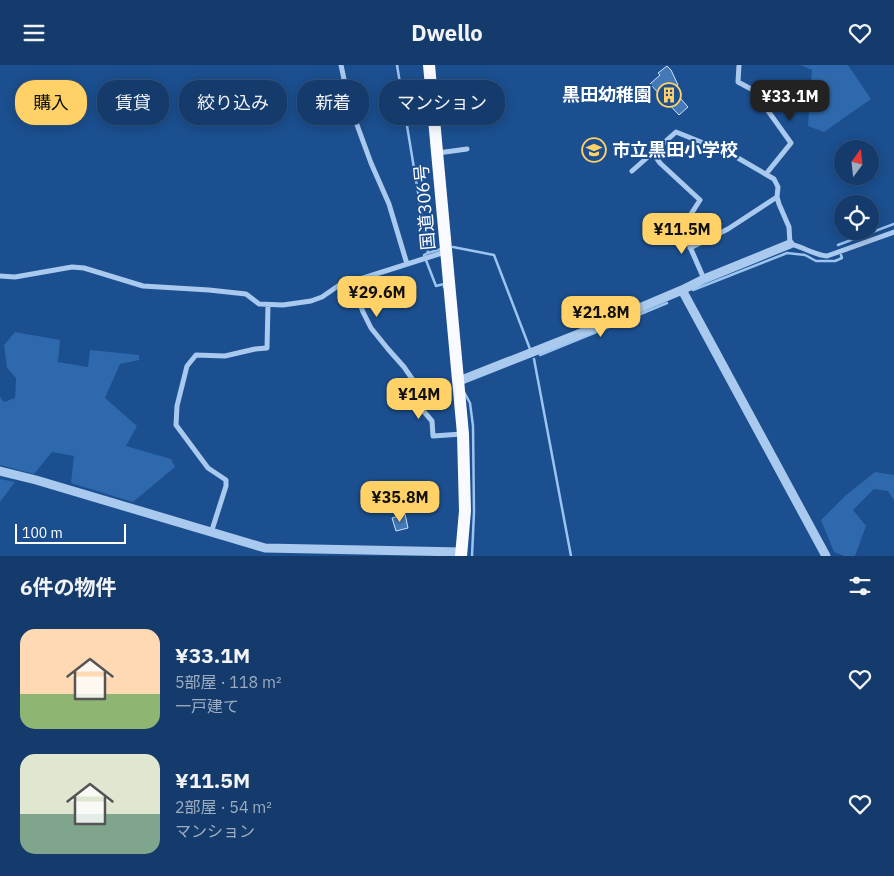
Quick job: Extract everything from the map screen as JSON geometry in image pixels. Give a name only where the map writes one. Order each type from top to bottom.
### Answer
[{"type":"highway","name":"国道306号","points":[[429,65],[431,80]]},
{"type":"highway","name":"国道306号","points":[[435,125],[463,434],[465,492],[462,554]]},
{"type":"street","points":[[341,65],[349,103],[371,163],[389,204],[407,264]]},
{"type":"street","points":[[739,65],[738,82],[753,90],[791,143],[766,174]]},
{"type":"street","points":[[632,171],[676,132],[732,153],[777,183],[777,197],[789,227],[790,244]]},
{"type":"street","points":[[437,153],[467,149]]},
{"type":"street","points":[[653,153],[660,163],[700,200],[684,226],[684,233],[704,279]]},
{"type":"street","points":[[690,247],[728,229],[777,197]]},
{"type":"street","points":[[459,381],[790,244],[827,256],[894,232]]},
{"type":"street","points":[[0,276],[15,277],[72,267],[143,286],[246,294],[256,302],[268,305],[311,301],[322,297],[338,286],[446,252]]},
{"type":"street","points":[[352,281],[371,328],[415,383],[420,406],[432,421],[433,436],[463,434]]},
{"type":"street","points":[[682,290],[826,556]]},
{"type":"street","points":[[211,533],[226,486],[226,480],[208,468],[176,425],[177,406],[187,366],[196,355],[225,356],[267,348],[268,305]]},
{"type":"street","points":[[0,471],[257,546],[275,549],[462,554]]},
{"type":"shaded area","points":[[800,65],[848,65],[871,99],[824,132],[808,126],[812,70]]},
{"type":"shaded area","points":[[15,332],[60,340],[58,362],[88,367],[90,350],[139,355],[139,360],[120,364],[105,398],[137,426],[126,446],[171,459],[175,467],[133,502],[71,483],[74,456],[52,452],[34,474],[0,465],[0,397],[4,402],[15,398],[16,378],[7,368],[4,345]]},
{"type":"shaded area","points":[[875,472],[894,475],[894,500],[888,491],[874,489],[853,510],[866,526],[855,556],[844,556],[834,552],[821,520],[845,496]]},
{"type":"shaded area","points":[[0,479],[15,482],[0,502]]},
{"type":"building","name":"黒田幼稚園","points":[[667,66],[678,85],[673,90],[688,107],[679,115],[650,84],[660,75],[658,73]]},
{"type":"building","points":[[405,514],[408,528],[396,531],[392,518]]},
{"type":"waterway","points":[[397,65],[428,253],[441,249]]},
{"type":"waterway","points":[[838,245],[894,224]]},
{"type":"waterway","points":[[453,247],[494,255],[530,349]]},
{"type":"waterway","points":[[428,253],[424,255],[436,286],[444,284],[444,287]]},
{"type":"waterway","points":[[693,290],[787,253],[805,255],[816,261],[835,261],[842,258],[841,255]]},
{"type":"waterway","points":[[619,323],[667,303]]},
{"type":"waterway","points":[[540,355],[616,324]]},
{"type":"waterway","points":[[534,359],[571,556]]},
{"type":"waterway","points":[[464,392],[470,403],[473,426],[474,512],[472,556]]},
{"type":"place","name":"黒田幼稚園","points":[[669,95]]},
{"type":"place","name":"市立黒田小学校","points":[[594,150]]}]
